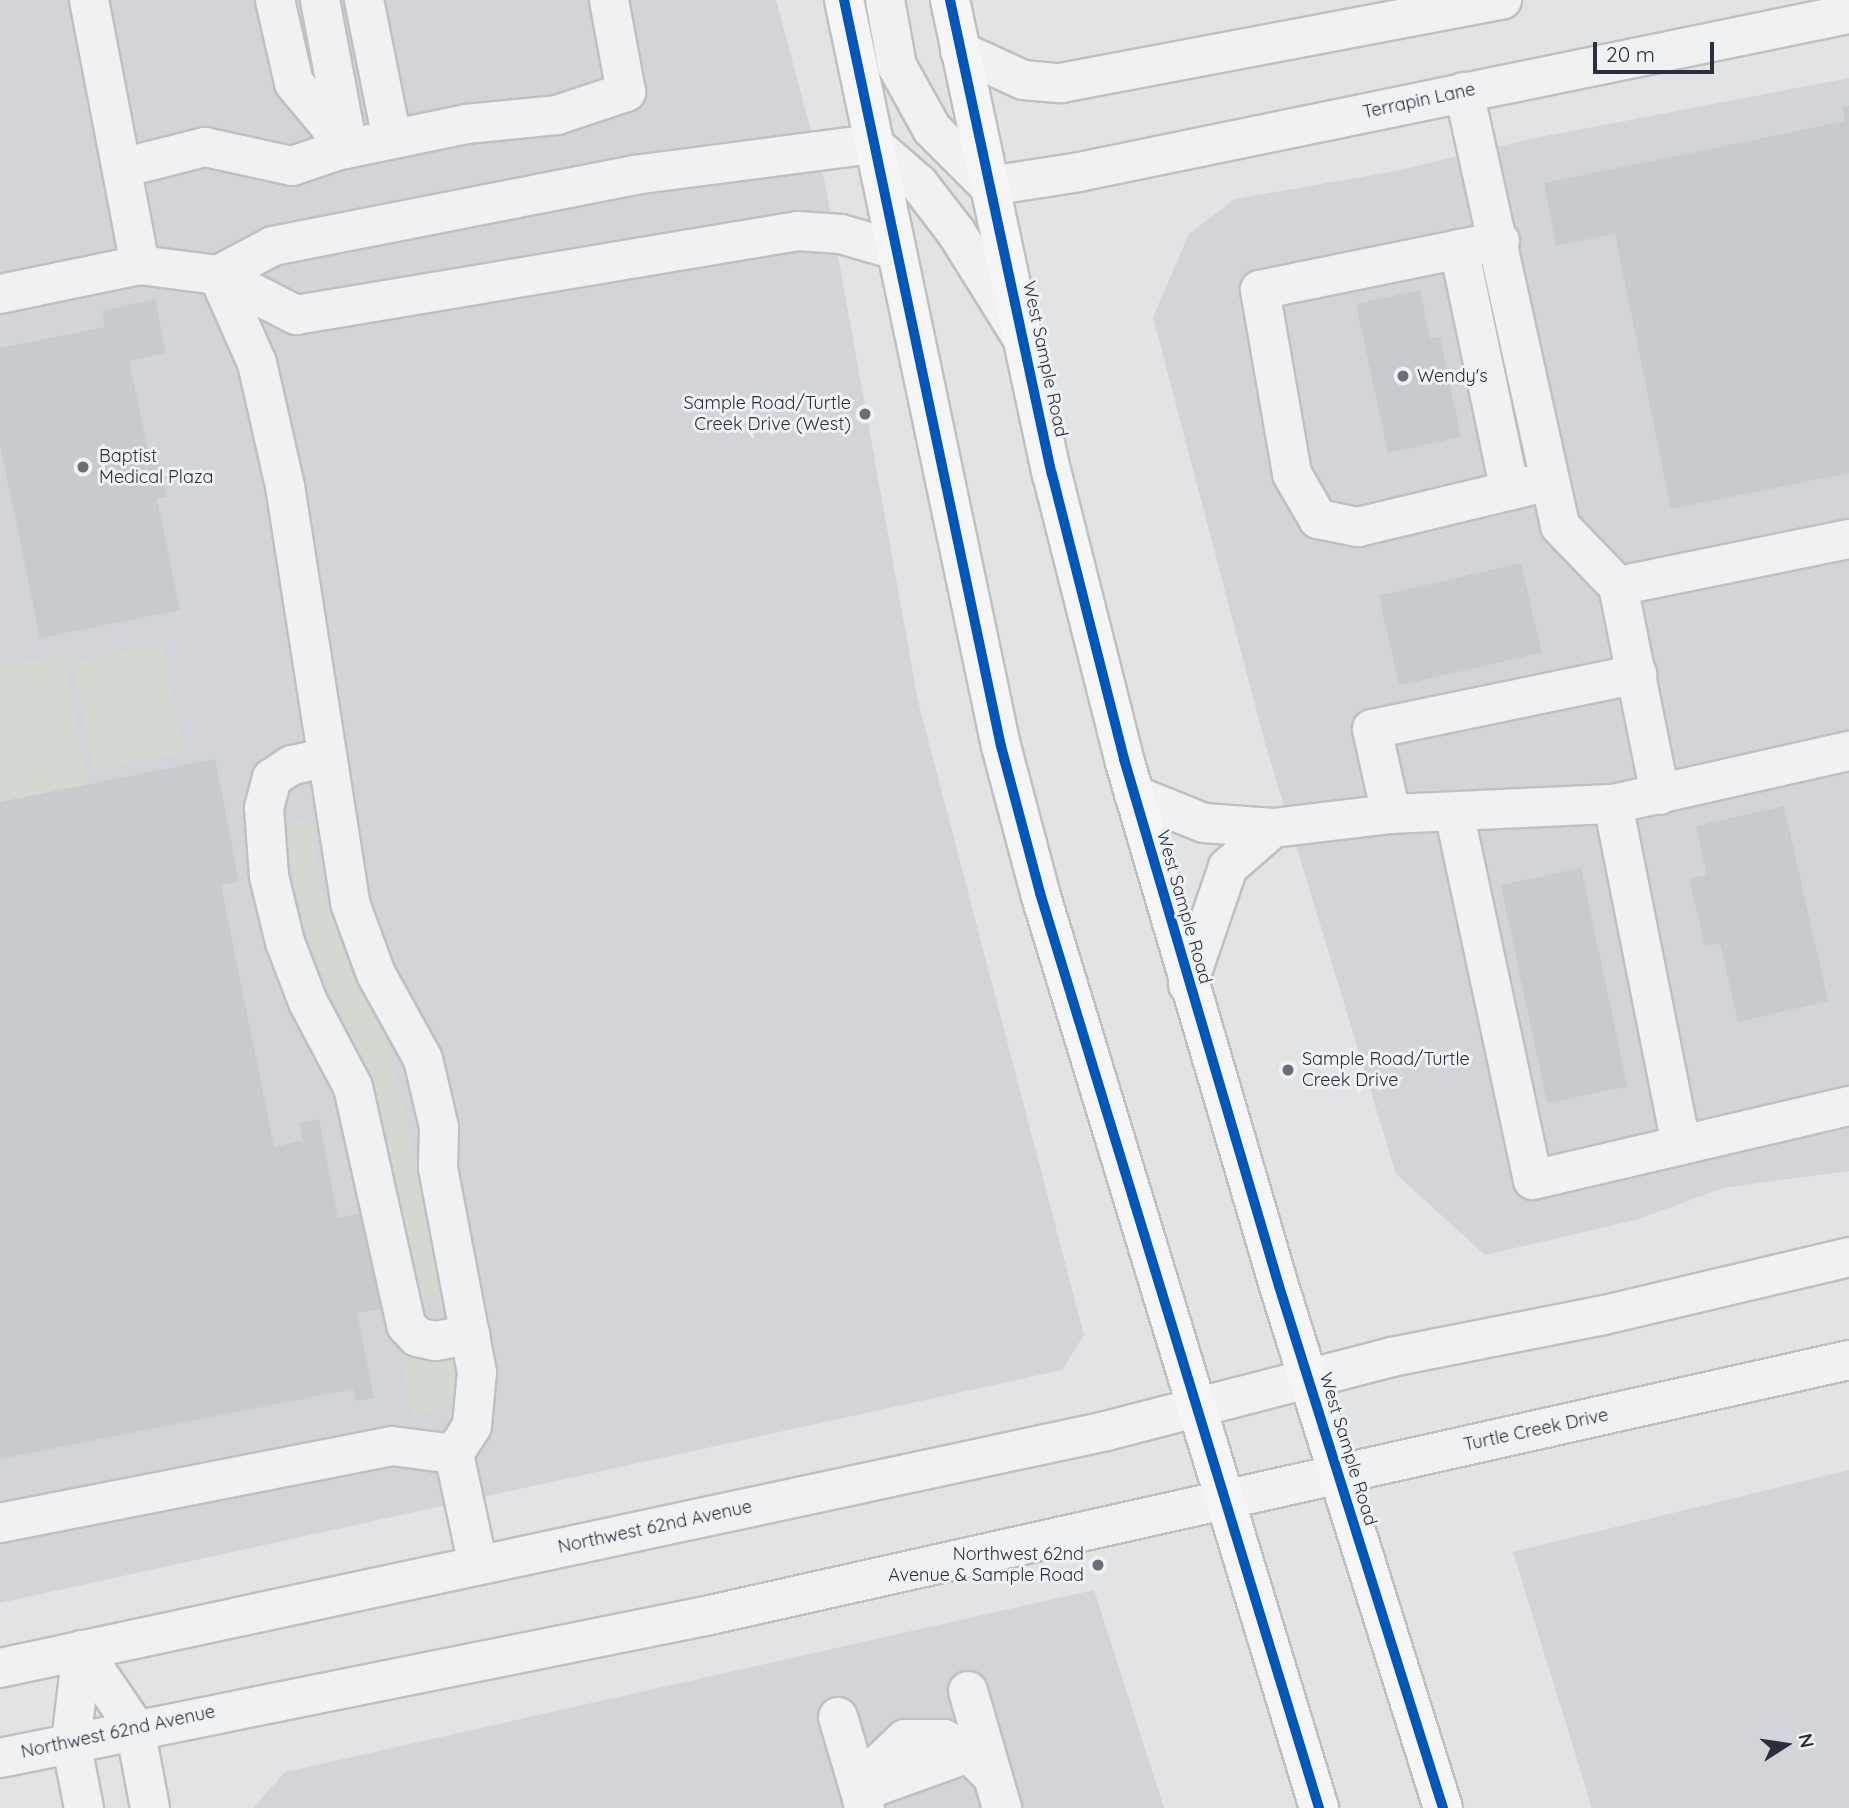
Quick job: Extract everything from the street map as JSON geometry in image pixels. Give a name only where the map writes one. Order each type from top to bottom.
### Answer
[{"type":"main road","points":[[844,0],[1001,746],[1040,893],[1223,1501],[1319,1808]]},
{"type":"main road","name":"West Sample Road","points":[[950,0],[1023,339],[1134,795],[1188,984],[1308,1379],[1443,1808]]},
{"type":"street","points":[[89,0],[140,265]]},
{"type":"street","points":[[275,0],[294,83],[370,144]]},
{"type":"street","points":[[320,0],[370,144]]},
{"type":"street","points":[[345,0],[370,144]]},
{"type":"street","points":[[365,0],[370,144]]},
{"type":"street","points":[[122,168],[205,147],[292,166],[370,144],[466,124],[557,115],[626,92],[609,0]]},
{"type":"street","points":[[885,0],[897,66],[932,129],[989,186]]},
{"type":"street","points":[[960,51],[1023,80],[1061,83],[1502,0]]},
{"type":"street","name":"Terrapin Lane","points":[[989,186],[1079,172],[1849,14]]},
{"type":"street","points":[[1464,92],[1500,241],[1560,526],[1618,586],[1660,795]]},
{"type":"street","points":[[218,275],[273,246],[634,175],[873,144],[919,184],[956,232],[1023,339]]},
{"type":"street","points":[[0,294],[140,265],[218,275],[296,315],[799,231],[841,234],[895,250]]},
{"type":"street","points":[[1500,241],[1259,290],[1292,474],[1318,519],[1358,527],[1549,481]]},
{"type":"street","points":[[1459,249],[1510,491]]},
{"type":"street","points":[[218,275],[257,363],[282,472],[350,904],[376,974],[423,1059],[439,1127],[438,1168],[477,1372],[472,1426],[454,1454],[478,1565]]},
{"type":"street","points":[[1618,586],[1849,539]]},
{"type":"street","points":[[1391,814],[1372,729],[1637,674]]},
{"type":"street","points":[[1134,795],[1204,823],[1273,828],[1391,814],[1613,804],[1849,751]]},
{"type":"street","points":[[325,758],[292,765],[272,778],[264,808],[269,876],[285,942],[313,1012],[352,1087],[406,1325],[416,1337],[435,1341],[470,1335]]},
{"type":"street","points":[[1613,804],[1681,1145]]},
{"type":"street","points":[[1454,812],[1532,1180],[1849,1107]]},
{"type":"street","points":[[1188,984],[1228,867],[1273,828]]},
{"type":"street","points":[[1308,1379],[1849,1257]]},
{"type":"street","name":"Turtle Creek Drive","points":[[1223,1501],[1849,1360]]},
{"type":"street","name":"Northwest 62nd Avenue","points":[[0,1668],[1195,1408],[1308,1379]]},
{"type":"street","points":[[0,1522],[392,1446],[454,1454]]},
{"type":"street","name":"Northwest 62nd Avenue","points":[[0,1758],[135,1728],[710,1615],[1223,1501]]},
{"type":"street","points":[[82,1650],[135,1728],[150,1808]]},
{"type":"street","points":[[82,1650],[71,1742],[84,1808]]},
{"type":"street","points":[[968,1691],[988,1779]]},
{"type":"street","points":[[838,1717],[866,1799]]},
{"type":"street","points":[[866,1799],[881,1762],[905,1739],[944,1739],[988,1779]]},
{"type":"shaded area","points":[[0,0],[776,0],[825,183],[918,701],[1084,1335],[1062,1370],[0,1603]]},
{"type":"shaded area","points":[[1849,78],[1849,1171],[1723,1188],[1639,1219],[1485,1255],[1396,1174],[1265,743],[1153,317],[1189,234],[1235,199],[1396,171],[1530,139]]},
{"type":"shaded area","points":[[163,644],[184,753],[94,771],[73,662]]},
{"type":"shaded area","points":[[63,654],[88,784],[0,802],[0,665]]},
{"type":"shaded area","points":[[299,818],[315,827],[319,885],[381,1019],[404,1106],[440,1285],[439,1292],[429,1299],[418,1292],[380,1106],[307,938],[289,854],[290,823]]},
{"type":"shaded area","points":[[426,1349],[449,1357],[458,1380],[454,1393],[437,1409],[412,1417],[399,1353]]},
{"type":"shaded area","points":[[1849,1470],[1849,1808],[1592,1808],[1513,1552]]},
{"type":"shaded area","points":[[1094,1590],[1164,1808],[253,1808],[285,1772]]},
{"type":"building","points":[[1849,106],[1849,473],[1671,509],[1615,234],[1556,246],[1544,183],[1845,121],[1842,107]]},
{"type":"building","points":[[1420,290],[1430,339],[1440,337],[1461,437],[1388,453],[1356,304]]},
{"type":"building","name":"Baptist Medical Plaza","points":[[155,299],[166,353],[129,361],[149,456],[158,454],[167,497],[157,499],[180,610],[40,638],[0,444],[0,348],[105,327],[102,311]]},
{"type":"building","points":[[1521,563],[1542,653],[1399,685],[1379,596]]},
{"type":"building","points":[[215,759],[239,881],[221,885],[274,1147],[303,1140],[299,1123],[319,1119],[338,1218],[369,1212],[389,1307],[357,1313],[374,1398],[356,1401],[353,1389],[0,1459],[0,802]]},
{"type":"building","points":[[1784,806],[1828,1001],[1738,1022],[1720,943],[1705,946],[1689,879],[1707,875],[1696,826]]},
{"type":"building","points":[[1581,868],[1627,1086],[1547,1103],[1501,885]]},
{"type":"cycle path","points":[[844,0],[1001,746],[1040,893],[1319,1808]]},
{"type":"cycle path","points":[[950,0],[1052,474],[1124,759],[1279,1286],[1443,1808]]},
{"type":"place","name":"Wendy's","points":[[1403,376]]},
{"type":"place","name":"Sample Road/Turtle Creek Drive (West)","points":[[865,414]]},
{"type":"place","name":"Baptist Medical Plaza","points":[[83,467]]},
{"type":"place","name":"Sample Road/Turtle Creek Drive","points":[[1288,1070]]},
{"type":"place","name":"Northwest 62nd Avenue & Sample Road","points":[[1098,1565]]}]
